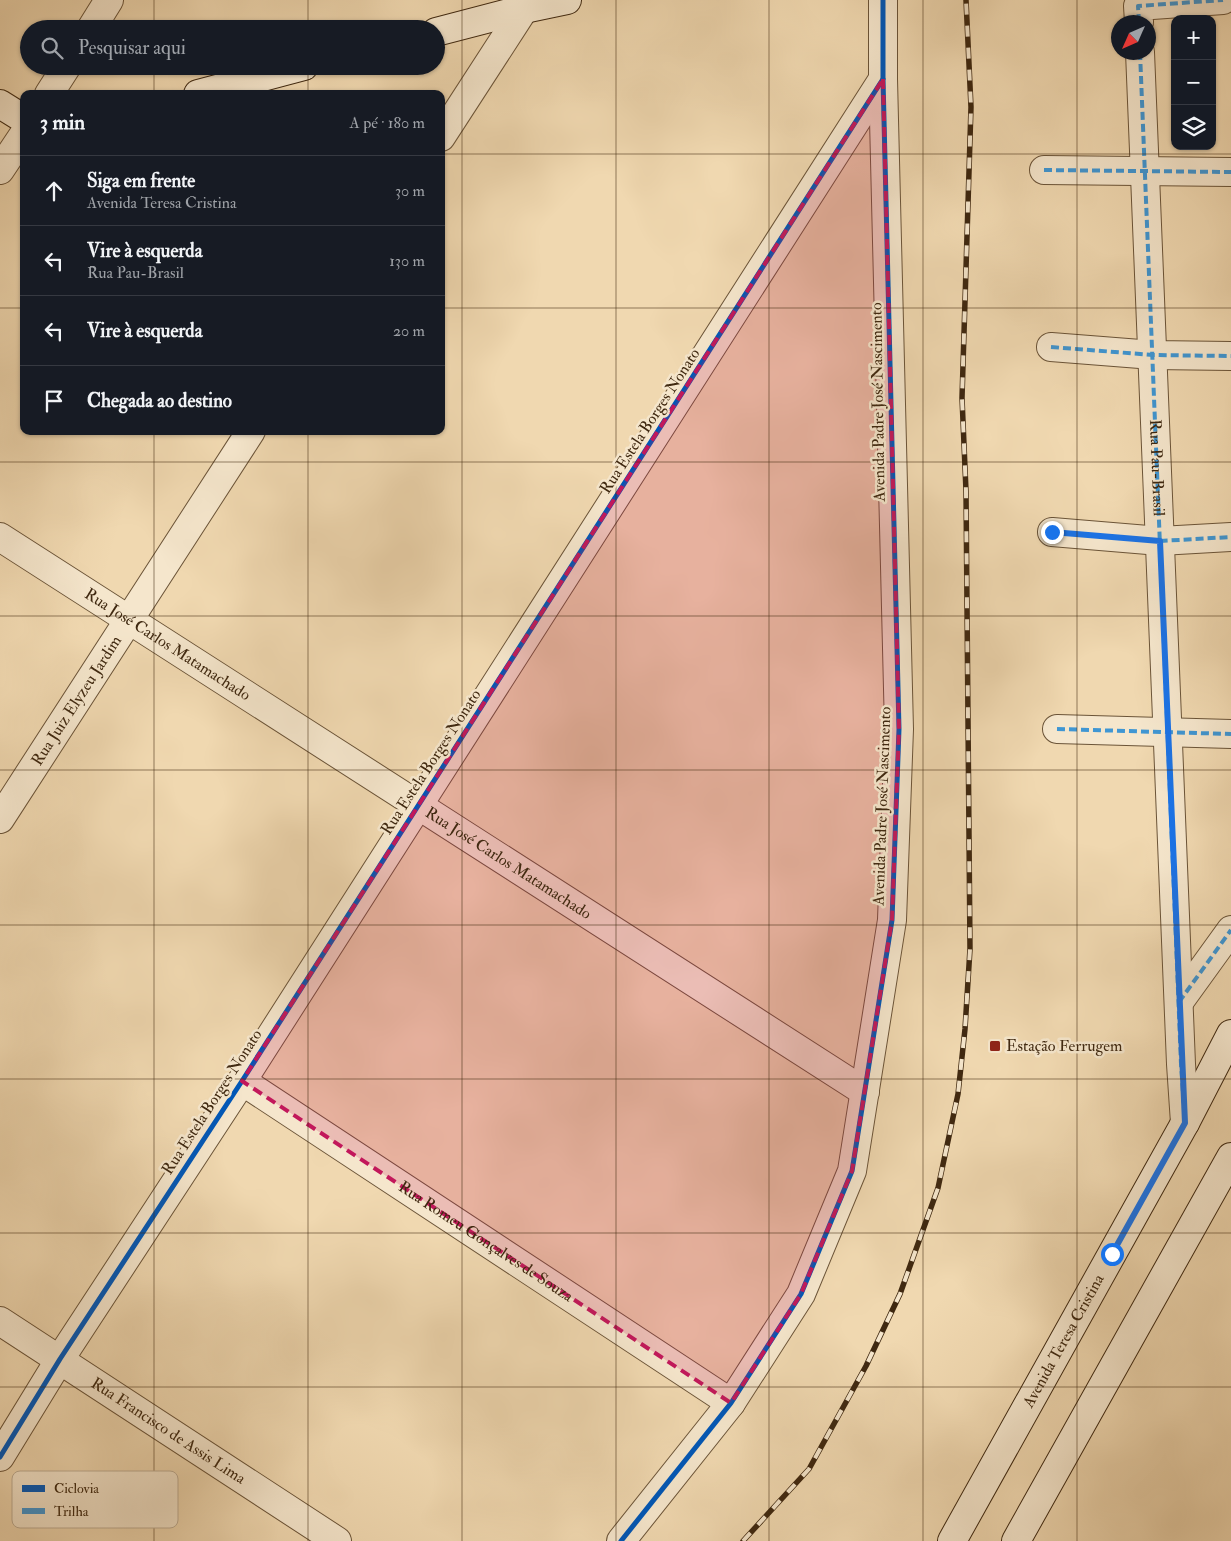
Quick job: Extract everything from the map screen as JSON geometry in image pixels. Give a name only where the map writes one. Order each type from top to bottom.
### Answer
[{"type":"street","points":[[97,20],[109,0]]},
{"type":"street","points":[[445,30],[567,0]]},
{"type":"street","name":"Avenida Padre José Nascimento","points":[[621,1541],[731,1403],[801,1294],[852,1171],[866,1092],[892,920],[899,729],[883,80],[883,0]]},
{"type":"street","points":[[1139,14],[1223,0]]},
{"type":"street","points":[[445,131],[524,9]]},
{"type":"street","name":"Rua Pau-Brasil","points":[[1140,60],[1185,1123]]},
{"type":"street","points":[[52,90],[61,75]]},
{"type":"street","points":[[213,90],[270,75]]},
{"type":"street","name":"Rua Estela Borges Nonato","points":[[0,1457],[60,1359],[242,1081],[883,80]]},
{"type":"street","points":[[0,104],[20,116]]},
{"type":"street","points":[[0,170],[20,140]]},
{"type":"street","points":[[1044,170],[1231,172]]},
{"type":"street","points":[[1051,346],[1152,355],[1231,356]]},
{"type":"street","name":"Rua Juiz Elyzeu Jardim","points":[[0,819],[248,435]]},
{"type":"street","points":[[1052,532],[1160,541],[1231,536]]},
{"type":"street","name":"Rua José Carlos Matamachado","points":[[0,537],[866,1092]]},
{"type":"street","points":[[1057,729],[1231,734]]},
{"type":"street","points":[[1179,1002],[1231,930]]},
{"type":"street","name":"Avenida Teresa Cristina","points":[[952,1541],[1185,1123],[1231,1034]]},
{"type":"street","name":"Rua Romeu Gonçalves de Souza","points":[[242,1081],[731,1403]]},
{"type":"street","points":[[1016,1541],[1231,1157]]},
{"type":"street","name":"Rua Francisco de Assis Lima","points":[[0,1321],[337,1541]]},
{"type":"highlighted area","points":[[883,79],[899,729],[892,920],[852,1171],[801,1294],[731,1403],[242,1081]]},
{"type":"railway","points":[[743,1541],[809,1469],[866,1366],[900,1294],[938,1188],[958,1094],[965,1029],[970,949],[966,491],[962,398],[971,107],[966,0]]},
{"type":"marked path","points":[[1139,15],[1138,6],[1223,0]]},
{"type":"marked path","points":[[1140,60],[1181,1064],[1185,1123]]},
{"type":"marked path","points":[[1044,170],[1231,172]]},
{"type":"marked path","points":[[1051,347],[1153,355],[1231,356]]},
{"type":"marked path","points":[[1052,532],[1160,541],[1231,537]]},
{"type":"marked path","points":[[1057,729],[1231,734]]},
{"type":"marked path","points":[[1179,1002],[1231,930]]},
{"type":"cycle path","points":[[621,1541],[731,1403],[801,1294],[852,1171],[892,920],[899,729],[883,79],[883,0]]},
{"type":"cycle path","points":[[0,1457],[60,1359],[242,1081],[883,79]]},
{"type":"place","name":"Estação Ferrugem","points":[[995,1046]]},
{"type":"route","points":[[1052,532],[1160,541],[1185,1123],[1112,1254]]}]
